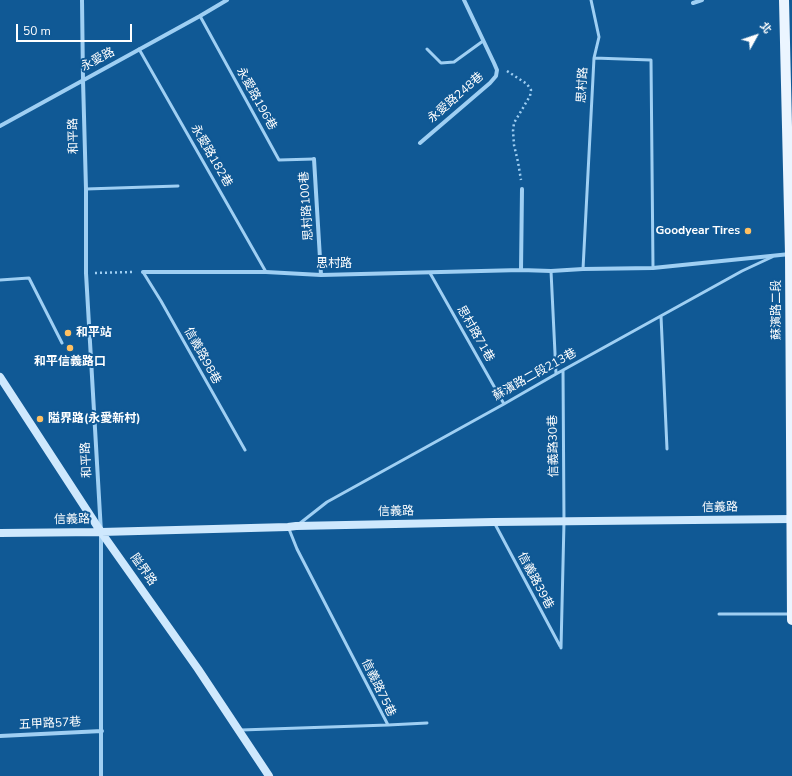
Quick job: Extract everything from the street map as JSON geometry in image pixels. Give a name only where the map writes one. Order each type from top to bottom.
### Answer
[{"type":"main road","name":"蘇濱路二段","points":[[784,0],[791,254],[792,620]]},
{"type":"street","name":"和平路","points":[[82,0],[86,188],[86,273],[101,532],[101,776]]},
{"type":"street","name":"永愛路","points":[[0,126],[200,16],[226,0]]},
{"type":"street","name":"永愛路248巷","points":[[420,143],[496,76],[494,63],[464,0]]},
{"type":"street","points":[[693,3],[702,0]]},
{"type":"street","name":"思村路100巷","points":[[314,159],[321,275]]},
{"type":"street","points":[[521,270],[522,189]]},
{"type":"street","name":"思村路","points":[[143,272],[266,272],[321,275],[521,270],[551,271],[653,268],[791,254]]},
{"type":"street","name":"隘界路","points":[[0,377],[101,532],[198,669],[269,776]]},
{"type":"street","name":"信義路","points":[[1,531],[101,532],[494,522],[792,519]]},
{"type":"street","name":"五甲路57巷","points":[[0,736],[102,731]]},
{"type":"lane","name":"思村路","points":[[583,269],[594,58],[599,37],[591,0]]},
{"type":"lane","points":[[689,0],[693,3]]},
{"type":"lane","name":"永愛路196巷","points":[[200,16],[279,160],[314,159]]},
{"type":"lane","points":[[427,49],[441,63],[454,62],[483,41]]},
{"type":"lane","name":"永愛路182巷","points":[[140,49],[266,272]]},
{"type":"lane","points":[[594,58],[651,60],[653,268]]},
{"type":"lane","points":[[86,188],[178,186]]},
{"type":"lane","name":"蘇濱路二段213巷","points":[[292,526],[327,502],[742,271],[771,257],[791,254]]},
{"type":"lane","points":[[551,271],[556,374]]},
{"type":"lane","name":"信義路98巷","points":[[143,272],[245,450]]},
{"type":"lane","name":"思村路71巷","points":[[430,273],[504,404]]},
{"type":"lane","points":[[0,280],[29,278],[62,343]]},
{"type":"lane","points":[[661,316],[667,449]]},
{"type":"lane","name":"信義路30巷","points":[[561,648],[564,522],[563,370]]},
{"type":"lane","name":"信義路39巷","points":[[494,522],[561,648]]},
{"type":"lane","name":"信義路75巷","points":[[238,730],[388,725],[297,549],[292,526]]},
{"type":"lane","points":[[719,614],[792,614]]},
{"type":"lane","points":[[388,725],[427,723]]},
{"type":"path","points":[[494,63],[527,84],[531,90],[530,96],[514,123],[513,131],[522,189]]},
{"type":"path","points":[[86,273],[143,272]]},
{"type":"place","name":"Goodyear Tires","points":[[748,231]]},
{"type":"place","name":"和平站","points":[[68,333]]},
{"type":"place","name":"和平信義路口","points":[[70,348]]},
{"type":"place","name":"隘界路(永愛新村)","points":[[40,419]]}]
